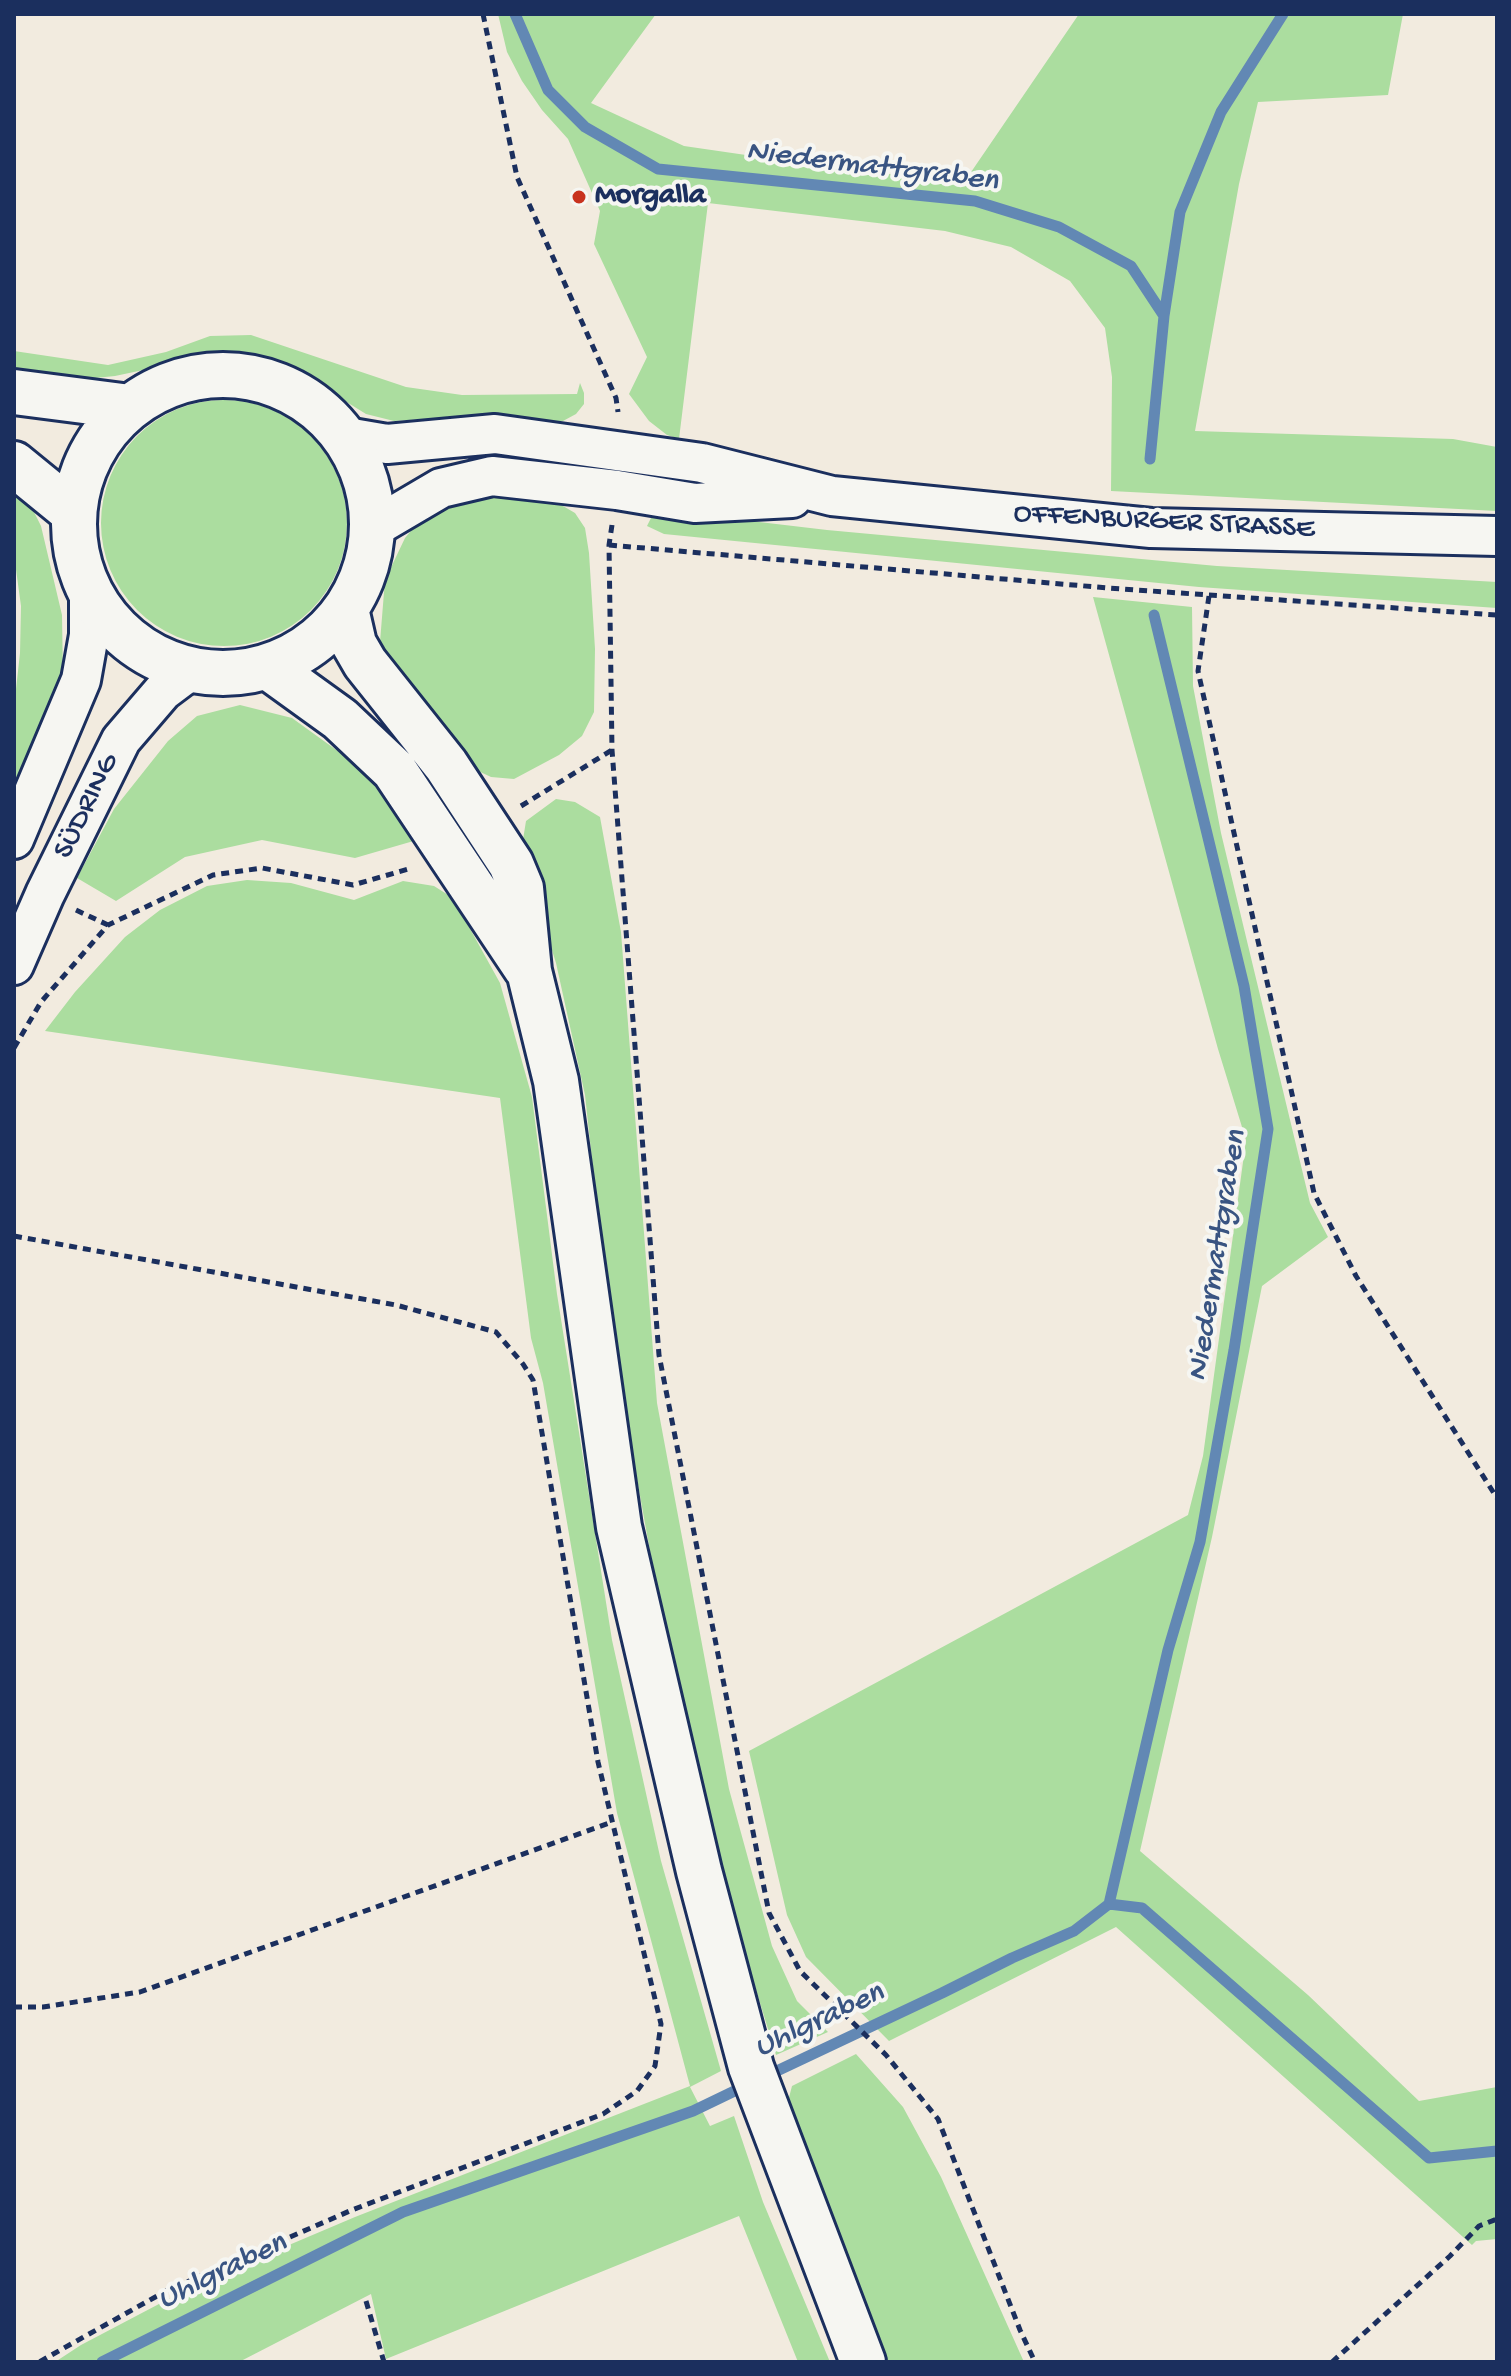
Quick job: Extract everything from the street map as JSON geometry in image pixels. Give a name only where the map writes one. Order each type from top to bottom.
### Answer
[{"type":"main road","points":[[222,374],[255,377],[285,387],[312,402],[346,437],[367,481],[373,528],[365,574],[334,624],[304,650],[268,667],[225,674],[191,670],[156,657],[130,641],[107,618],[89,590],[79,565],[74,513],[80,482],[92,452],[109,427],[130,407],[156,390],[188,378],[222,374]]},
{"type":"main road","points":[[14,392],[130,407]]},
{"type":"main road","points":[[14,464],[74,513]]},
{"type":"main road","points":[[346,609],[354,644],[365,663],[446,765],[511,864],[521,888],[529,971],[556,1081],[619,1527],[699,1871],[751,2067],[863,2362]]},
{"type":"main road","points":[[268,667],[340,719],[394,770],[529,971]]},
{"type":"street","name":"OFFENBURGER STRASSE","points":[[346,437],[387,444],[495,434],[702,463],[832,496],[1151,528],[1497,536]]},
{"type":"street","name":"OFFENBURGER STRASSE","points":[[373,528],[441,488],[492,476],[617,490],[695,503],[832,496]]},
{"type":"street","name":"SÜDRING","points":[[14,839],[81,680],[89,635],[89,590]]},
{"type":"street","name":"SÜDRING","points":[[14,965],[45,894],[121,740],[163,691],[191,670]]},
{"type":"path","points":[[483,14],[517,177],[616,398],[622,453]]},
{"type":"path","points":[[617,490],[609,545],[612,750],[659,1355],[769,1913],[800,1971],[886,2055],[938,2119],[1035,2362]]},
{"type":"path","points":[[609,545],[1209,596],[1497,615]]},
{"type":"path","points":[[1209,596],[1198,671],[1314,1193],[1356,1276],[1497,1498]]},
{"type":"path","points":[[488,829],[612,750]]},
{"type":"path","points":[[14,1048],[41,1002],[108,925],[213,875],[262,868],[353,885],[450,854]]},
{"type":"path","points":[[14,1236],[396,1305],[496,1332],[523,1364],[533,1380],[598,1762],[661,2024],[655,2066],[637,2091],[603,2114],[352,2210],[166,2291],[39,2362]]},
{"type":"path","points":[[14,2007],[43,2007],[140,1992],[612,1822]]},
{"type":"path","points":[[1332,2362],[1479,2226],[1497,2219]]},
{"type":"path","points":[[366,2301],[384,2362]]},
{"type":"green space","points":[[498,14],[656,14],[591,103],[684,146],[856,171],[944,179],[967,178],[1079,14],[1403,14],[1388,95],[1258,102],[1239,184],[1195,431],[1453,439],[1497,447],[1497,511],[1111,491],[1112,377],[1105,328],[1070,281],[1011,247],[945,231],[708,203],[679,439],[667,435],[649,421],[629,394],[647,357],[594,244],[600,211],[568,139],[522,81],[507,52]]},
{"type":"green space","points":[[251,335],[406,387],[462,395],[577,394],[580,383],[584,404],[576,414],[563,421],[475,416],[394,421],[366,414],[282,362],[250,356],[186,355],[148,369],[65,381],[14,371],[14,351],[108,365],[166,352],[210,336]]},
{"type":"green space","points":[[224,400],[271,410],[311,436],[337,476],[347,523],[337,570],[311,610],[271,636],[224,646],[177,636],[137,610],[111,570],[101,523],[111,476],[137,436],[177,410]]},
{"type":"green space","points":[[14,486],[25,494],[41,526],[62,615],[63,677],[14,787],[14,707],[21,606],[14,555]]},
{"type":"green space","points":[[475,490],[551,499],[575,513],[585,528],[589,553],[595,649],[594,712],[582,736],[559,755],[514,779],[491,777],[474,769],[400,678],[380,642],[385,580],[405,538],[424,515]]},
{"type":"green space","points":[[666,511],[827,530],[1217,566],[1497,582],[1497,608],[1199,587],[664,534],[647,526],[651,518]]},
{"type":"green space","points":[[1093,597],[1192,607],[1193,686],[1221,833],[1310,1203],[1328,1237],[1262,1286],[1212,1537],[1140,1851],[1308,1995],[1419,2101],[1497,2087],[1497,2239],[1476,2241],[1472,2245],[1116,1927],[889,2041],[806,1957],[787,1915],[749,1751],[1188,1515],[1203,1456],[1246,1140]]},
{"type":"green space","points":[[240,705],[292,718],[371,775],[417,840],[355,858],[262,840],[185,857],[116,901],[77,878],[114,809],[168,741],[197,716]]},
{"type":"green space","points":[[556,799],[575,802],[600,817],[621,932],[657,1403],[729,1789],[772,1946],[797,2001],[828,2032],[776,2055],[714,1853],[663,1623],[611,1335],[585,1095],[556,963],[521,852],[526,821]]},
{"type":"green space","points":[[247,880],[291,883],[354,900],[403,881],[434,886],[453,898],[500,983],[532,1097],[557,1294],[612,1640],[661,1861],[721,2071],[690,2087],[710,2126],[734,2116],[763,2202],[830,2362],[798,2362],[739,2216],[386,2359],[371,2294],[239,2362],[55,2362],[197,2284],[355,2217],[690,2086],[617,1813],[543,1383],[531,1338],[500,1098],[45,1031],[75,992],[125,937],[160,910],[207,886]]},
{"type":"green space","points":[[856,2054],[903,2107],[941,2177],[1024,2362],[887,2362],[786,2109],[792,2086]]},
{"type":"waterway","name":"Niedermattgraben","points":[[515,14],[548,90],[585,127],[658,169],[975,201],[1059,227],[1131,266],[1164,316]]},
{"type":"waterway","points":[[1150,459],[1164,316],[1180,212],[1221,112],[1283,14]]},
{"type":"waterway","name":"Niedermattgraben","points":[[1109,1904],[1168,1650],[1200,1542],[1268,1129],[1244,986],[1154,615]]},
{"type":"waterway","name":"Uhlgraben","points":[[762,2078],[1074,1931],[1109,1904],[1142,1908],[1429,2158],[1497,2151]]},
{"type":"waterway","name":"Uhlgraben","points":[[102,2362],[403,2212],[693,2111],[747,2085]]},
{"type":"place","name":"Morgalla","points":[[579,197]]}]
